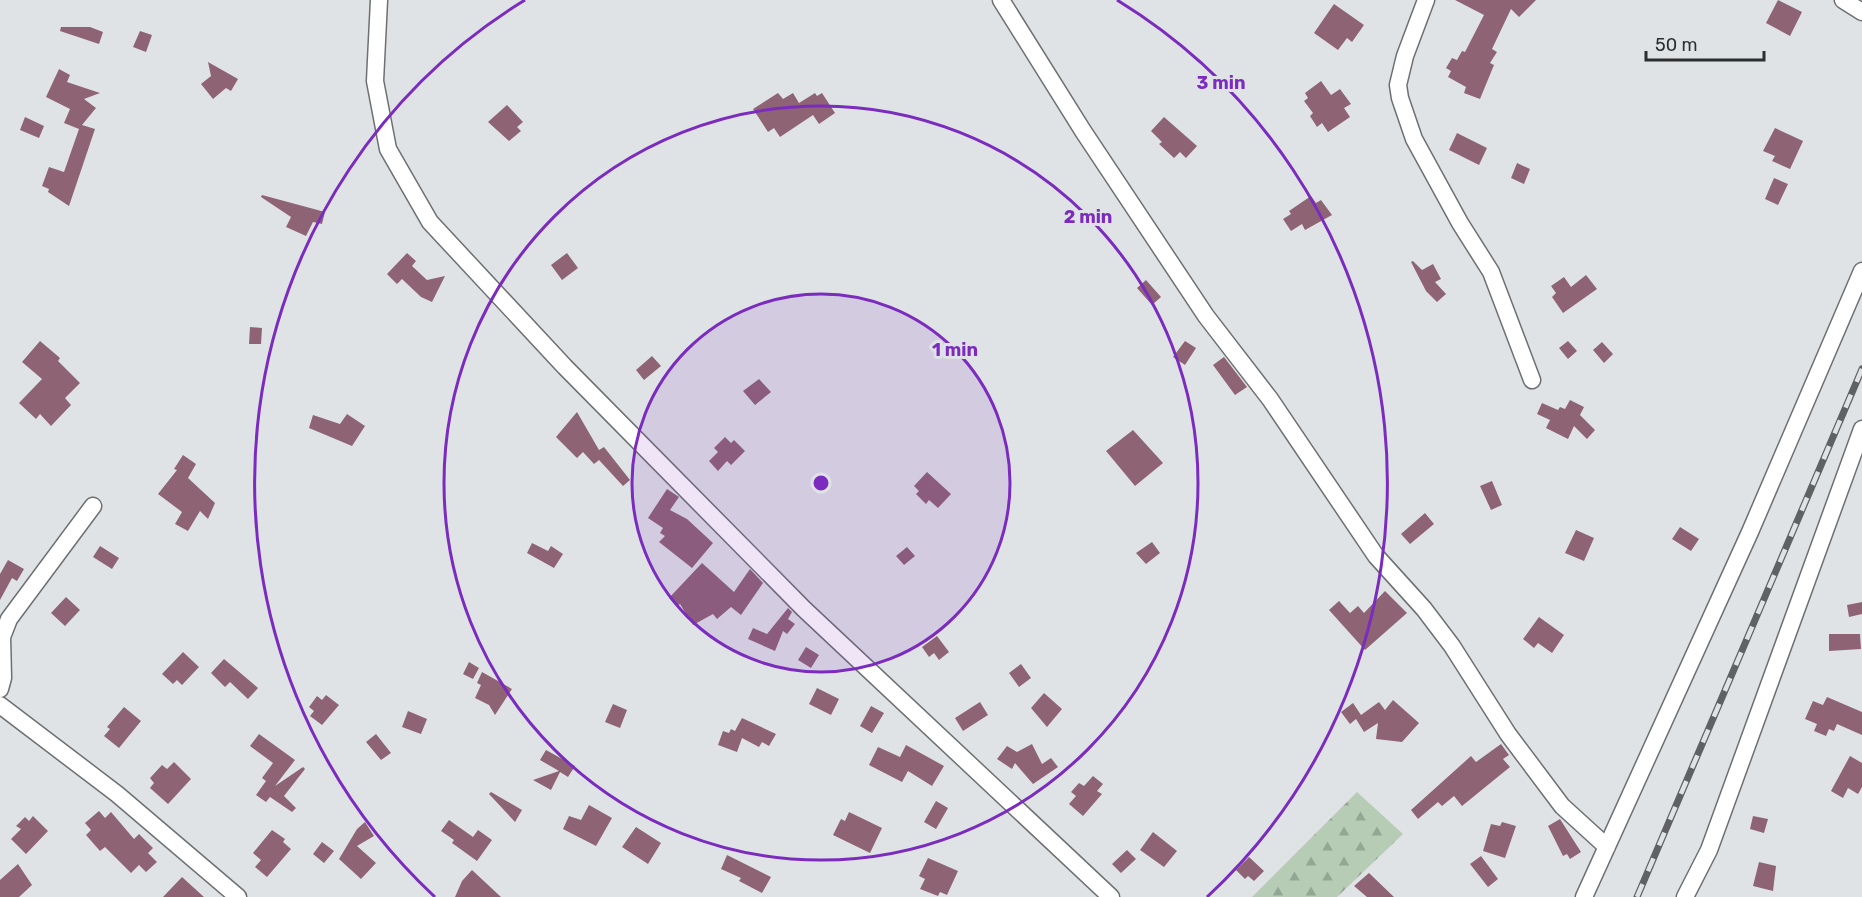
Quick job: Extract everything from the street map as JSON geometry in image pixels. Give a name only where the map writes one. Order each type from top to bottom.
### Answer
[{"type":"street","points":[[379,0],[375,81],[388,149],[430,222],[574,376],[804,609],[1111,897]]},
{"type":"street","points":[[1001,0],[1083,131],[1206,316],[1270,399],[1376,556],[1424,609],[1452,646],[1508,734],[1562,806],[1607,847]]},
{"type":"street","points":[[1426,0],[1405,56],[1398,85],[1400,98],[1414,139],[1460,223],[1491,272],[1532,380]]},
{"type":"street","points":[[1843,0],[1862,12]]},
{"type":"street","points":[[1584,897],[1750,532],[1862,271]]},
{"type":"street","points":[[1685,897],[1709,850],[1862,429]]},
{"type":"street","points":[[0,689],[3,678],[2,637],[9,619],[93,506]]},
{"type":"street","points":[[0,705],[117,794],[238,897]]},
{"type":"green space","points":[[1357,792],[1403,834],[1337,897],[1252,897]]},
{"type":"building","points":[[1455,0],[1536,0],[1519,17],[1511,9],[1492,49],[1497,52],[1490,63],[1494,65],[1480,99],[1464,93],[1466,87],[1448,77],[1451,71],[1446,68],[1452,58],[1457,60],[1462,51],[1465,52],[1484,15]]},
{"type":"building","points":[[1778,0],[1802,12],[1790,36],[1766,23]]},
{"type":"building","points":[[1334,4],[1364,25],[1352,42],[1347,38],[1338,50],[1314,33]]},
{"type":"building","points":[[61,27],[90,27],[103,32],[99,44],[60,31]]},
{"type":"building","points":[[140,31],[152,35],[146,52],[133,47]]},
{"type":"building","points":[[208,62],[238,79],[231,91],[226,88],[213,99],[201,84],[211,76]]},
{"type":"building","points":[[59,69],[70,75],[67,82],[100,93],[84,99],[96,108],[82,125],[95,129],[69,206],[42,186],[49,167],[64,172],[79,129],[64,123],[70,109],[46,97]]},
{"type":"building","points":[[1321,81],[1331,95],[1340,89],[1351,104],[1344,108],[1350,117],[1328,132],[1322,123],[1317,127],[1310,116],[1313,113],[1304,101],[1308,98],[1305,93]]},
{"type":"building","points":[[778,93],[783,99],[793,93],[799,103],[815,93],[817,96],[822,93],[835,113],[819,124],[813,115],[780,137],[774,128],[768,132],[753,109]]},
{"type":"building","points":[[507,105],[523,122],[517,127],[521,131],[509,141],[488,122]]},
{"type":"building","points":[[25,117],[44,126],[39,138],[20,130]]},
{"type":"building","points":[[1164,117],[1197,146],[1186,158],[1180,152],[1174,158],[1159,144],[1162,142],[1151,131]]},
{"type":"building","points":[[1775,128],[1803,141],[1790,169],[1772,161],[1775,156],[1763,151]]},
{"type":"building","points":[[1457,133],[1487,148],[1479,165],[1449,150]]},
{"type":"building","points":[[1517,163],[1530,169],[1524,184],[1511,178]]},
{"type":"building","points":[[1774,178],[1788,184],[1778,205],[1765,199]]},
{"type":"building","points":[[262,195],[325,212],[322,224],[313,222],[306,236],[286,227],[291,217],[261,197]]},
{"type":"building","points":[[1311,196],[1316,203],[1321,200],[1332,215],[1305,230],[1302,224],[1291,231],[1283,219],[1291,214],[1289,211]]},
{"type":"building","points":[[407,253],[416,261],[412,266],[427,280],[445,276],[432,302],[421,297],[402,279],[397,284],[387,274]]},
{"type":"building","points":[[567,253],[578,268],[562,280],[551,265]]},
{"type":"building","points":[[1413,261],[1422,270],[1433,264],[1441,279],[1435,282],[1446,294],[1437,302],[1426,291],[1411,262]]},
{"type":"building","points":[[1586,275],[1597,289],[1563,313],[1552,297],[1556,293],[1551,286],[1564,277],[1571,287]]},
{"type":"building","points":[[1146,280],[1161,297],[1152,305],[1137,288]]},
{"type":"building","points":[[250,327],[262,328],[261,344],[249,344]]},
{"type":"building","points":[[40,341],[60,358],[58,361],[80,383],[65,398],[71,405],[51,426],[40,414],[36,419],[19,403],[42,379],[22,362]]},
{"type":"building","points":[[1185,341],[1196,348],[1185,365],[1173,357]]},
{"type":"building","points":[[1568,341],[1577,351],[1568,359],[1559,348]]},
{"type":"building","points":[[1602,342],[1613,354],[1604,363],[1593,350]]},
{"type":"building","points":[[652,356],[661,366],[644,380],[636,370]]},
{"type":"building","points":[[1224,357],[1247,387],[1235,395],[1213,365]]},
{"type":"building","points":[[759,379],[771,392],[755,405],[743,391]]},
{"type":"building","points":[[1570,400],[1584,407],[1580,415],[1595,430],[1587,439],[1574,426],[1568,439],[1546,428],[1550,420],[1537,414],[1542,403],[1558,410],[1560,407],[1565,409]]},
{"type":"building","points":[[577,412],[599,450],[604,447],[630,480],[623,486],[599,460],[594,464],[583,452],[577,458],[556,437]]},
{"type":"building","points":[[347,414],[365,426],[352,446],[309,428],[313,415],[340,424]]},
{"type":"building","points":[[1133,430],[1163,463],[1135,486],[1106,451]]},
{"type":"building","points":[[725,437],[731,443],[734,440],[745,451],[731,465],[727,461],[718,471],[709,461],[718,452],[714,448]]},
{"type":"building","points":[[183,455],[196,464],[188,478],[215,503],[208,519],[200,511],[188,531],[175,524],[182,512],[158,494],[177,470],[174,469]]},
{"type":"building","points":[[927,472],[951,494],[938,508],[929,500],[926,504],[916,494],[919,491],[914,486]]},
{"type":"building","points":[[1492,481],[1502,505],[1491,510],[1480,486]]},
{"type":"building","points":[[667,489],[679,497],[670,510],[687,519],[713,543],[692,568],[659,542],[665,536],[660,533],[663,528],[648,518]]},
{"type":"building","points":[[1425,513],[1434,524],[1410,544],[1401,534]]},
{"type":"building","points":[[1680,527],[1699,539],[1691,551],[1672,539]]},
{"type":"building","points":[[1576,530],[1594,538],[1584,561],[1565,553]]},
{"type":"building","points":[[1152,542],[1160,553],[1146,564],[1136,553]]},
{"type":"building","points":[[532,543],[548,551],[551,546],[563,554],[554,568],[527,553]]},
{"type":"building","points":[[100,546],[119,558],[112,569],[93,557]]},
{"type":"building","points":[[907,547],[915,556],[904,565],[896,556]]},
{"type":"building","points":[[8,560],[24,569],[17,581],[12,578],[0,600],[0,574]]},
{"type":"building","points":[[702,563],[734,592],[750,569],[763,583],[741,615],[731,607],[717,619],[713,614],[693,625],[680,604],[677,606],[669,598]]},
{"type":"building","points":[[1385,591],[1407,613],[1365,650],[1329,610],[1339,601],[1350,613],[1358,606],[1364,613]]},
{"type":"building","points":[[66,597],[80,610],[65,626],[51,613]]},
{"type":"building","points":[[1862,602],[1862,614],[1849,617],[1847,605]]},
{"type":"building","points":[[788,608],[792,612],[788,619],[795,624],[787,634],[783,631],[775,651],[748,639],[753,628],[767,634]]},
{"type":"building","points":[[1539,617],[1564,635],[1552,653],[1538,643],[1534,648],[1523,639]]},
{"type":"building","points":[[1829,634],[1860,634],[1861,649],[1829,651]]},
{"type":"building","points":[[937,636],[949,652],[939,660],[934,653],[929,657],[922,647]]},
{"type":"building","points":[[806,647],[819,655],[811,668],[798,660]]},
{"type":"building","points":[[183,652],[199,667],[182,685],[177,680],[173,684],[162,674]]},
{"type":"building","points":[[224,659],[258,688],[248,699],[230,682],[225,687],[211,673]]},
{"type":"building","points":[[469,662],[479,668],[473,679],[463,674]]},
{"type":"building","points":[[1021,664],[1031,678],[1019,687],[1009,673]]},
{"type":"building","points":[[482,672],[512,689],[495,715],[489,705],[475,698],[481,685],[477,683]]},
{"type":"building","points":[[817,688],[839,699],[831,715],[809,704]]},
{"type":"building","points":[[1044,693],[1062,709],[1047,727],[1031,708]]},
{"type":"building","points":[[326,695],[339,705],[322,725],[310,716],[314,711],[309,707],[317,696],[322,700]]},
{"type":"building","points":[[1827,697],[1862,712],[1862,735],[1837,724],[1834,731],[1829,729],[1826,736],[1814,731],[1817,724],[1805,719],[1813,701],[1823,705]]},
{"type":"building","points":[[1393,700],[1419,723],[1402,742],[1376,739],[1378,723],[1364,732],[1356,719],[1350,724],[1341,712],[1353,703],[1361,715],[1379,702],[1385,710]]},
{"type":"building","points":[[980,702],[988,715],[963,731],[955,718]]},
{"type":"building","points":[[613,704],[627,710],[620,728],[605,722]]},
{"type":"building","points":[[871,706],[884,713],[872,733],[860,726]]},
{"type":"building","points":[[124,707],[141,721],[119,748],[104,736],[110,729],[107,727]]},
{"type":"building","points":[[408,711],[427,719],[421,734],[402,727]]},
{"type":"building","points":[[742,718],[776,734],[769,746],[762,742],[759,747],[742,738],[737,752],[718,745],[723,731],[729,733],[731,729],[735,731]]},
{"type":"building","points":[[259,734],[295,760],[275,786],[303,767],[305,769],[284,796],[296,808],[292,812],[270,797],[266,802],[256,795],[266,781],[262,778],[273,763],[250,746]]},
{"type":"building","points":[[376,734],[391,753],[381,760],[366,742]]},
{"type":"building","points":[[1032,744],[1042,764],[1051,758],[1058,767],[1033,784],[1015,763],[1012,769],[997,759],[1007,746],[1017,752]]},
{"type":"building","points":[[1501,744],[1509,755],[1503,759],[1510,767],[1462,806],[1454,796],[1442,806],[1438,802],[1418,819],[1411,810],[1471,756],[1476,762]]},
{"type":"building","points":[[906,745],[944,766],[932,786],[908,771],[902,782],[869,765],[878,747],[900,757]]},
{"type":"building","points":[[546,750],[575,766],[568,777],[560,772],[551,790],[533,780],[559,771],[540,760]]},
{"type":"building","points":[[1850,756],[1862,763],[1862,787],[1858,794],[1848,788],[1843,798],[1831,791]]},
{"type":"building","points":[[174,762],[191,779],[168,804],[150,788],[154,783],[150,778],[162,765],[167,769]]},
{"type":"building","points":[[1093,776],[1103,784],[1097,791],[1102,794],[1083,816],[1069,804],[1076,796],[1071,792],[1079,783],[1084,786]]},
{"type":"building","points":[[491,792],[522,810],[515,822],[489,794]]},
{"type":"building","points":[[936,801],[948,808],[936,829],[924,822]]},
{"type":"building","points":[[589,805],[612,818],[596,846],[563,829],[569,816],[581,820]]},
{"type":"building","points":[[99,811],[105,818],[111,812],[134,839],[139,834],[153,848],[148,853],[157,862],[146,872],[139,865],[131,873],[105,847],[100,851],[86,835],[91,830],[85,823]]},
{"type":"building","points":[[849,812],[882,828],[870,853],[833,835],[841,819],[845,821]]},
{"type":"building","points":[[33,816],[48,831],[26,854],[11,839],[21,829],[16,826],[25,817],[29,821]]},
{"type":"building","points":[[1753,816],[1768,819],[1764,833],[1750,829]]},
{"type":"building","points":[[1560,819],[1581,852],[1570,859],[1567,854],[1563,856],[1548,826]]},
{"type":"building","points":[[449,820],[473,837],[478,830],[492,840],[477,861],[452,843],[454,840],[441,831]]},
{"type":"building","points":[[365,822],[374,836],[357,846],[376,863],[361,879],[339,859],[357,829]]},
{"type":"building","points":[[1502,822],[1516,826],[1505,858],[1483,851],[1491,824],[1500,826]]},
{"type":"building","points":[[636,827],[661,843],[648,864],[622,847]]},
{"type":"building","points":[[272,830],[285,839],[283,842],[291,849],[267,877],[255,867],[261,860],[253,853]]},
{"type":"building","points":[[1153,832],[1177,851],[1164,867],[1140,850]]},
{"type":"building","points":[[322,842],[334,851],[324,863],[313,854]]},
{"type":"building","points":[[1127,850],[1136,859],[1121,873],[1112,864]]},
{"type":"building","points":[[727,855],[771,877],[762,893],[739,881],[741,878],[721,869]]},
{"type":"building","points":[[1481,856],[1498,879],[1488,887],[1470,864]]},
{"type":"building","points":[[1249,857],[1264,871],[1254,881],[1248,876],[1245,879],[1236,870]]},
{"type":"building","points":[[928,858],[958,871],[947,895],[940,892],[938,896],[920,889],[925,879],[919,876]]},
{"type":"building","points":[[1759,862],[1776,866],[1773,891],[1753,886]]},
{"type":"building","points":[[18,864],[32,885],[19,897],[0,897],[0,880]]},
{"type":"building","points":[[472,870],[501,897],[455,897],[462,881]]},
{"type":"building","points":[[1369,873],[1394,897],[1367,897],[1354,886]]},
{"type":"building","points":[[182,877],[204,897],[163,897]]},
{"type":"railway","points":[[1637,897],[1862,369]]}]
